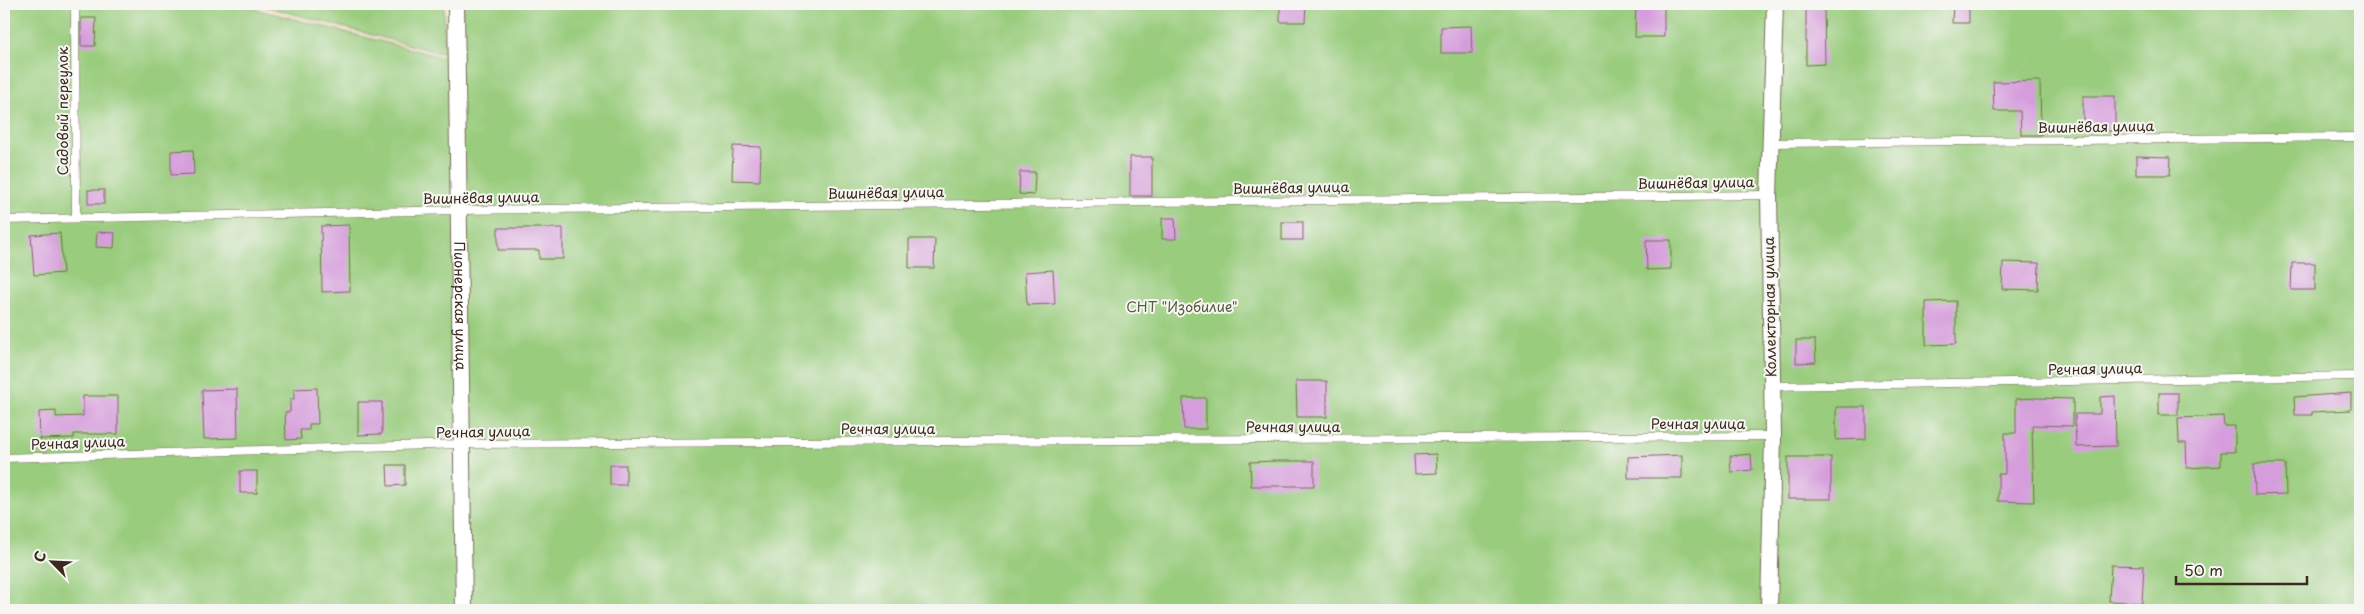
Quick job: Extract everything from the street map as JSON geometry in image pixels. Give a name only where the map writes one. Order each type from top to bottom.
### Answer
[{"type":"street","name":"Пионерская улица","points":[[456,4],[464,610]]},
{"type":"street","name":"Коллекторная улица","points":[[1769,610],[1773,436],[1769,195],[1775,4]]},
{"type":"lane","name":"Садовый переулок","points":[[76,4],[76,218]]},
{"type":"lane","name":"Вишнёвая улица","points":[[1771,143],[2360,137]]},
{"type":"lane","name":"Вишнёвая улица","points":[[4,220],[459,210],[1769,195]]},
{"type":"lane","name":"Речная улица","points":[[1771,386],[2360,376]]},
{"type":"lane","name":"Речная улица","points":[[4,458],[462,444],[1773,436]]},
{"type":"green space","name":"СНТ \"Изобилие\"","points":[[4,4],[236,4],[461,62],[462,4],[2360,4],[2360,610],[4,610]]},
{"type":"green space","points":[[256,4],[444,4],[444,54]]},
{"type":"building","points":[[1280,4],[1306,4],[1305,22],[1280,22]]},
{"type":"building","points":[[1636,4],[1664,4],[1664,37],[1635,37]]},
{"type":"building","points":[[1953,4],[1969,4],[1969,23],[1952,23]]},
{"type":"building","points":[[1824,8],[1825,64],[1806,65],[1806,9]]},
{"type":"building","points":[[81,18],[96,18],[95,46],[81,46]]},
{"type":"building","points":[[1471,26],[1472,53],[1441,53],[1441,27]]},
{"type":"building","points":[[2040,81],[2041,135],[2021,135],[2020,111],[1994,111],[1993,82]]},
{"type":"building","points":[[2083,96],[2115,96],[2115,131],[2083,131]]},
{"type":"building","points":[[733,146],[761,147],[760,181],[732,180]]},
{"type":"building","points":[[193,150],[194,174],[171,175],[171,151]]},
{"type":"building","points":[[2136,156],[2171,157],[2170,175],[2136,175]]},
{"type":"building","points":[[1130,157],[1152,157],[1152,196],[1130,196]]},
{"type":"building","points":[[1020,172],[1035,172],[1034,195],[1019,194]]},
{"type":"building","points":[[88,190],[104,190],[104,204],[88,204]]},
{"type":"building","points":[[1162,218],[1175,218],[1176,239],[1162,239]]},
{"type":"building","points":[[1282,222],[1303,222],[1303,240],[1282,240]]},
{"type":"building","points":[[349,225],[350,291],[322,292],[321,226]]},
{"type":"building","points":[[498,228],[563,228],[563,259],[539,259],[539,250],[498,250]]},
{"type":"building","points":[[97,232],[115,233],[114,248],[96,247]]},
{"type":"building","points":[[60,233],[63,273],[34,275],[31,235]]},
{"type":"building","points":[[909,239],[935,239],[934,268],[909,268]]},
{"type":"building","points":[[1646,240],[1671,240],[1671,269],[1647,270]]},
{"type":"building","points":[[2003,262],[2039,263],[2038,290],[2002,289]]},
{"type":"building","points":[[2292,263],[2315,263],[2315,290],[2291,290]]},
{"type":"building","points":[[1053,270],[1055,304],[1027,305],[1025,272]]},
{"type":"building","points":[[1956,301],[1956,344],[1926,345],[1926,302]]},
{"type":"building","points":[[1796,340],[1815,340],[1816,362],[1796,363]]},
{"type":"building","points":[[1296,381],[1327,381],[1327,417],[1297,417]]},
{"type":"building","points":[[317,388],[318,424],[309,424],[309,430],[300,430],[301,439],[286,440],[285,412],[290,412],[290,399],[294,399],[294,389]]},
{"type":"building","points":[[237,389],[238,438],[204,439],[202,390]]},
{"type":"building","points":[[2159,393],[2178,393],[2178,415],[2159,415]]},
{"type":"building","points":[[2351,393],[2351,410],[2312,412],[2312,415],[2295,415],[2294,397]]},
{"type":"building","points":[[83,396],[118,396],[118,434],[74,434],[74,438],[40,439],[39,412],[56,411],[56,417],[83,416]]},
{"type":"building","points":[[2115,396],[2116,446],[2076,447],[2075,414],[2100,414],[2100,397]]},
{"type":"building","points":[[1183,398],[1206,398],[1206,429],[1184,429]]},
{"type":"building","points":[[2016,399],[2073,399],[2073,426],[2032,425],[2034,502],[1998,501],[1998,474],[2005,474],[2005,433],[2016,433]]},
{"type":"building","points":[[358,402],[382,402],[382,434],[358,435]]},
{"type":"building","points":[[1836,407],[1866,407],[1866,439],[1836,440]]},
{"type":"building","points":[[2223,416],[2224,426],[2235,426],[2235,452],[2221,452],[2221,466],[2187,468],[2186,443],[2179,443],[2178,418]]},
{"type":"building","points":[[1436,454],[1437,473],[1415,474],[1414,455]]},
{"type":"building","points":[[1751,454],[1752,470],[1731,472],[1730,456]]},
{"type":"building","points":[[1682,455],[1682,478],[1628,478],[1628,457]]},
{"type":"building","points":[[1788,457],[1831,457],[1831,499],[1788,499]]},
{"type":"building","points":[[1314,461],[1314,486],[1251,486],[1250,462]]},
{"type":"building","points":[[2254,464],[2285,464],[2286,494],[2255,495]]},
{"type":"building","points":[[387,465],[405,465],[405,485],[388,486]]},
{"type":"building","points":[[610,465],[626,465],[626,485],[610,485]]},
{"type":"building","points":[[240,471],[257,471],[257,493],[240,493]]},
{"type":"building","points":[[2111,565],[2144,566],[2142,603],[2109,601]]}]
